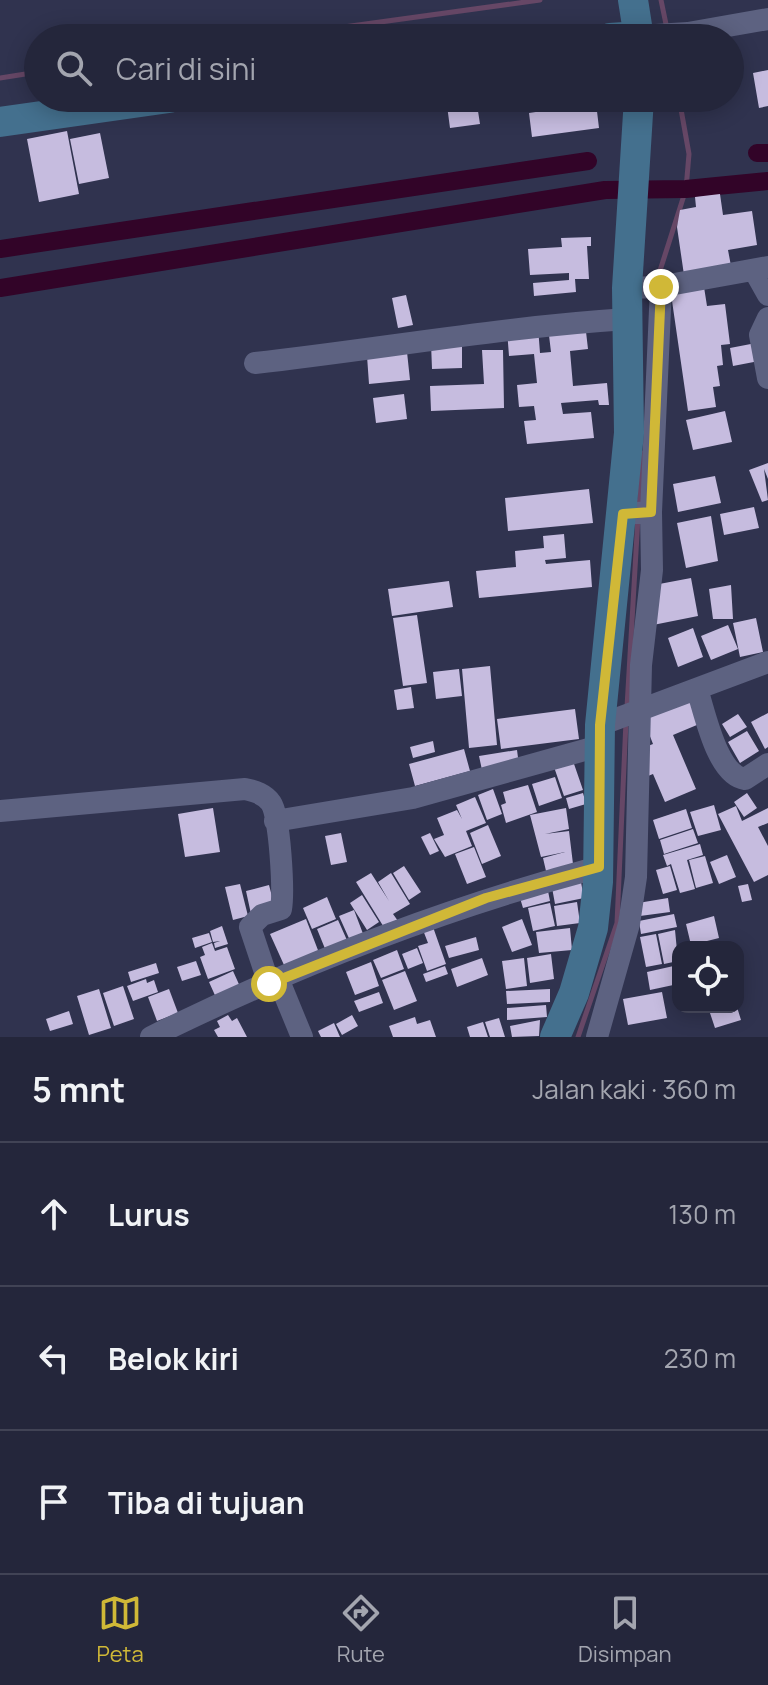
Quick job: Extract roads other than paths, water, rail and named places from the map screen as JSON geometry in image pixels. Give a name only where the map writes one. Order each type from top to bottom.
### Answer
[{"type":"main road","points":[[633,0],[636,24]]},
{"type":"main road","points":[[0,122],[70,112]]},
{"type":"main road","points":[[555,1037],[574,993],[593,928],[599,867],[604,730],[636,513],[629,433],[627,319],[646,287],[634,189],[638,112]]},
{"type":"street","points":[[739,24],[768,19]]},
{"type":"street","points":[[597,1037],[629,924],[636,877],[641,665],[652,570],[636,513],[646,287],[761,268],[768,295]]},
{"type":"street","points":[[768,318],[760,335],[768,378]]},
{"type":"street","points":[[255,363],[394,347],[495,330],[627,319]]},
{"type":"street","points":[[275,821],[413,798],[604,730],[641,710],[768,662]]},
{"type":"street","points":[[697,689],[719,756],[731,774],[745,779],[768,764]]},
{"type":"street","points":[[0,811],[245,789],[263,794],[273,805],[284,892],[281,909],[262,915],[250,927],[302,1037]]},
{"type":"street","points":[[151,1037],[274,983],[486,898],[599,867]]},
{"type":"waterway","points":[[366,24],[540,0]]},
{"type":"waterway","points":[[661,0],[666,24]]},
{"type":"waterway","points":[[0,78],[24,74]]},
{"type":"waterway","points":[[657,280],[686,189],[689,154],[682,112]]},
{"type":"waterway","points":[[757,153],[768,153]]},
{"type":"waterway","points":[[0,249],[588,161]]},
{"type":"waterway","points":[[0,288],[605,190],[686,189],[768,181]]},
{"type":"waterway","points":[[639,507],[643,453]]},
{"type":"waterway","points":[[627,707],[638,517]]},
{"type":"waterway","points":[[578,1037],[617,923],[626,721]]}]
